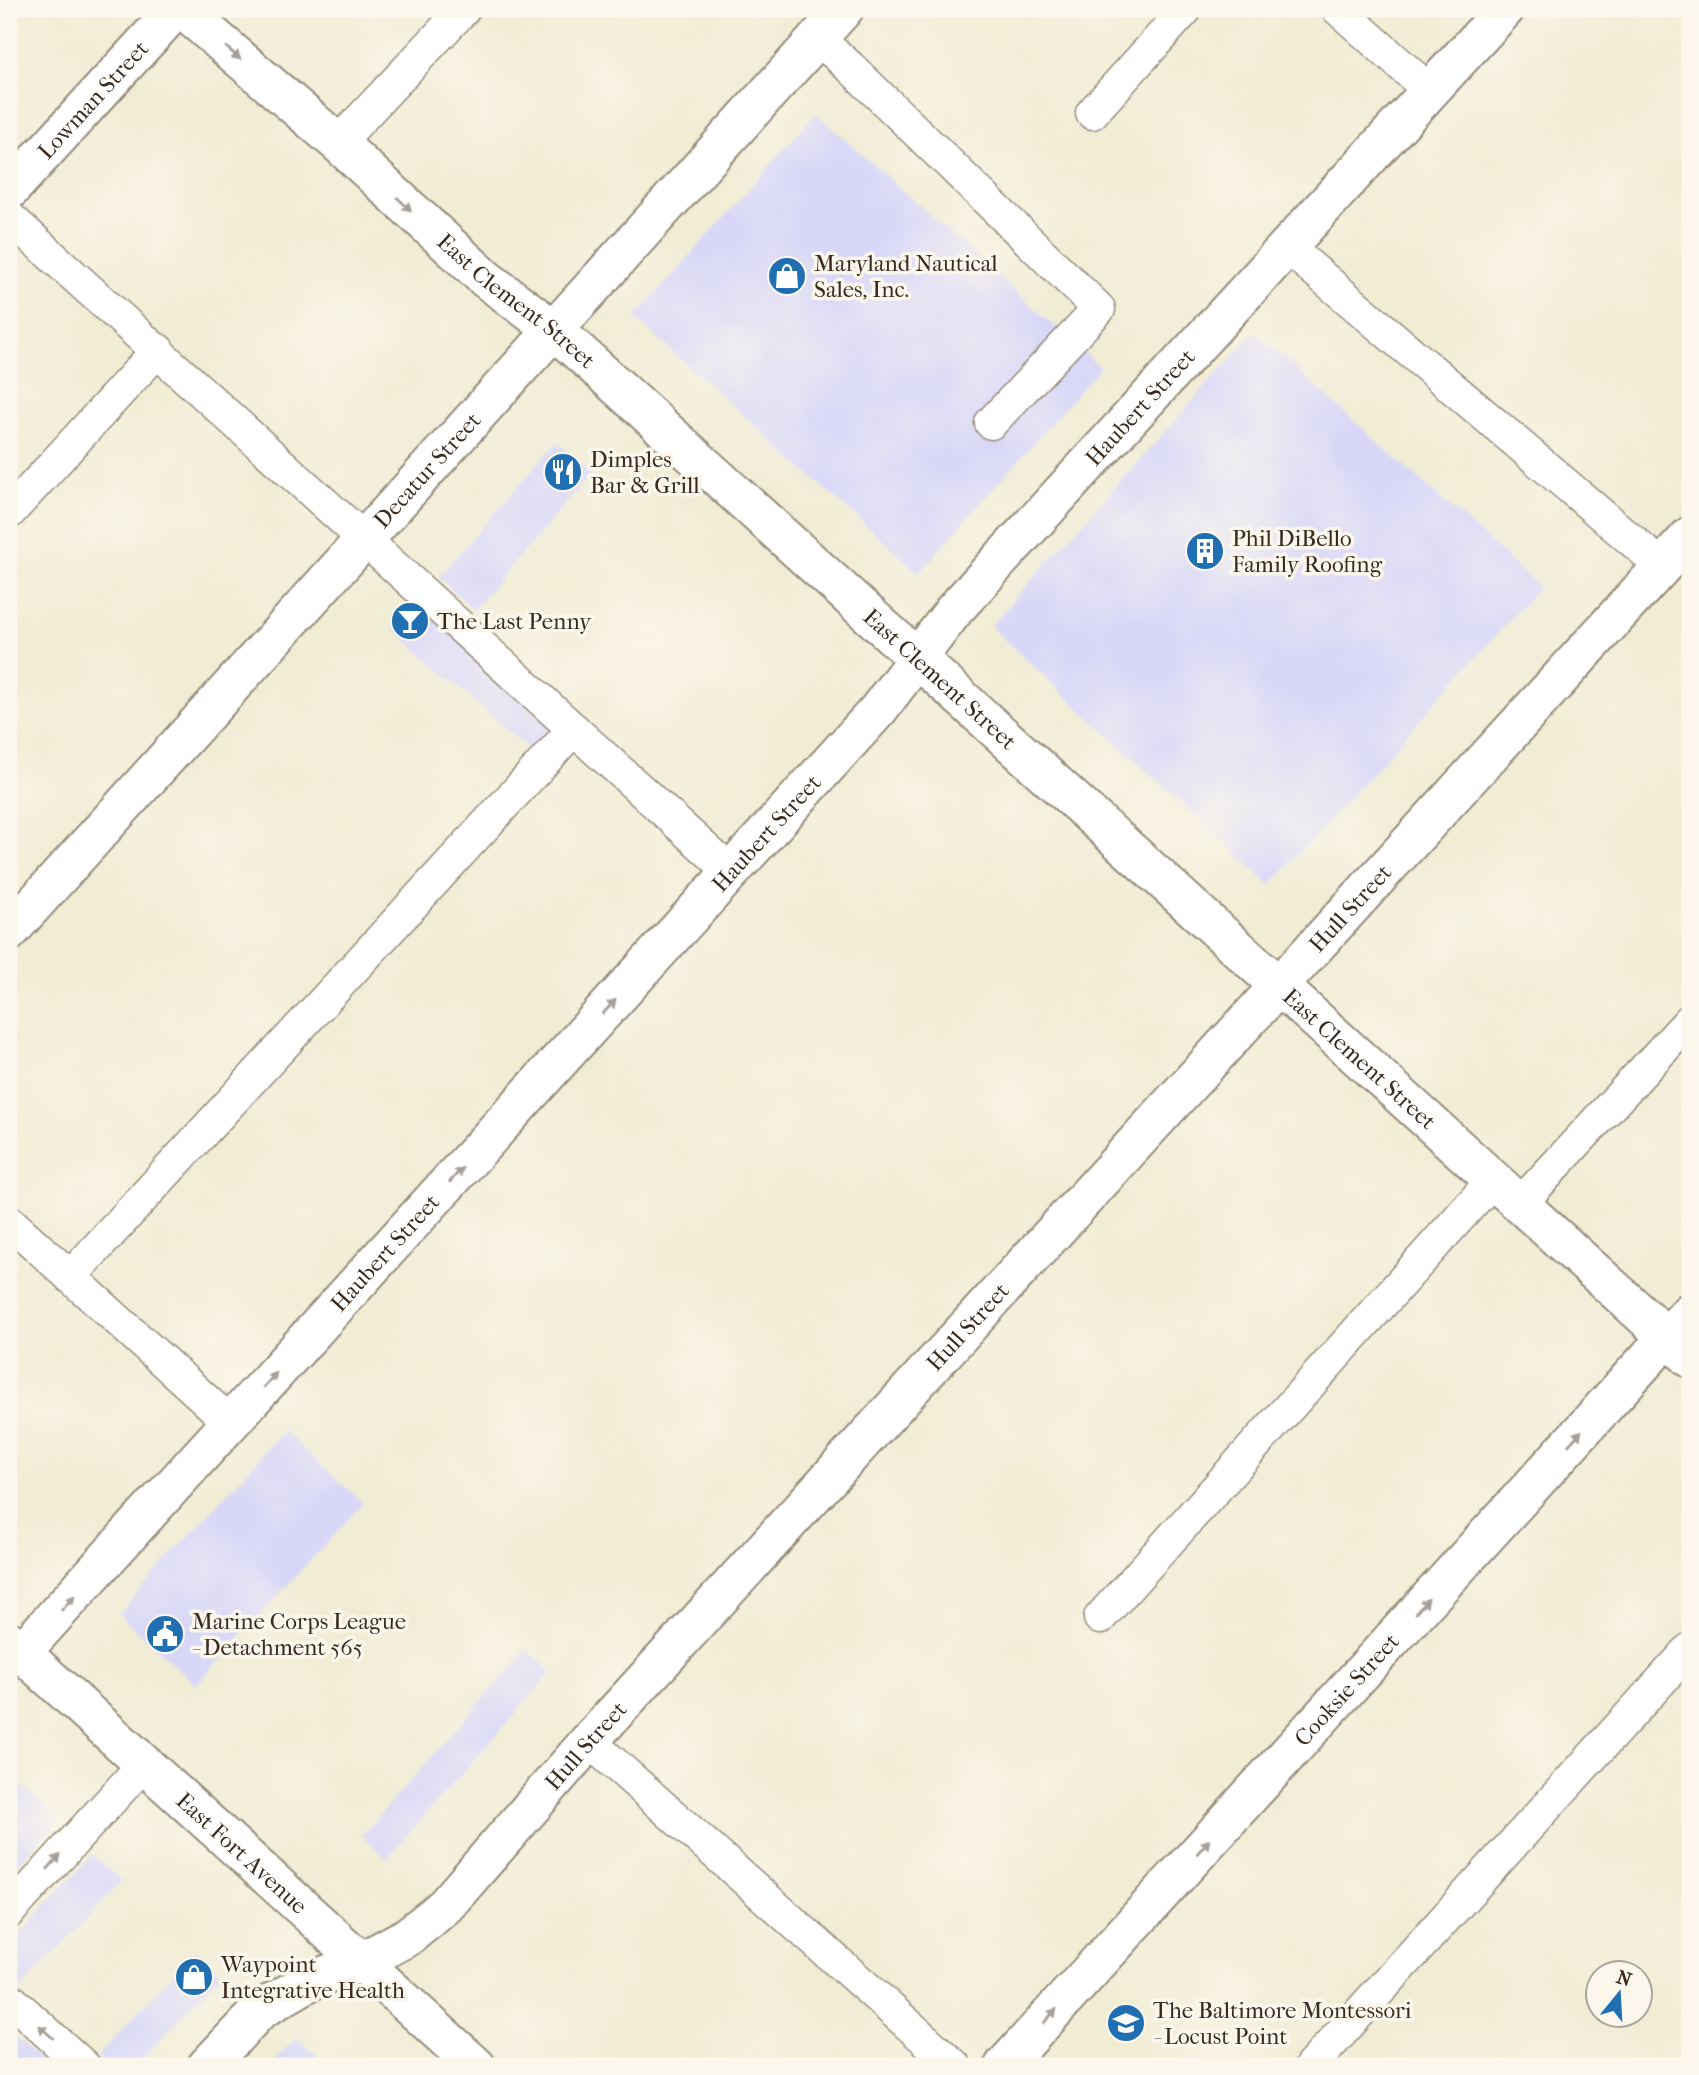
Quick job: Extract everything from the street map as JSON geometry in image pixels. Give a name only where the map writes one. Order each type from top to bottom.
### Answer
[{"type":"street","name":"Lowman Street","points":[[9,191],[176,9]]},
{"type":"street","name":"East Clement Street","points":[[182,9],[338,143],[486,279],[553,329],[1507,1192],[1683,1336]]},
{"type":"street","name":"Decatur Street","points":[[9,932],[844,9]]},
{"type":"street","name":"Haubert Street","points":[[15,1647],[231,1423],[878,709],[954,609],[1505,9]]},
{"type":"street","name":"Hull Street","points":[[208,2066],[260,2010],[310,1981],[361,1962],[408,1937],[446,1905],[589,1741],[1690,536]]},
{"type":"street","name":"Cooksie Street","points":[[1004,2066],[1683,1336]]},
{"type":"street","name":"East Fort Avenue","points":[[15,1647],[476,2066]]},
{"type":"lane","points":[[338,143],[464,9]]},
{"type":"lane","points":[[1092,113],[1186,9]]},
{"type":"lane","points":[[1338,9],[1430,91]]},
{"type":"lane","points":[[817,38],[1099,309],[991,423]]},
{"type":"lane","points":[[9,217],[731,872]]},
{"type":"lane","points":[[1287,247],[1662,567]]},
{"type":"lane","points":[[9,513],[158,351]]},
{"type":"lane","points":[[70,1277],[574,729]]},
{"type":"lane","points":[[1100,1618],[1507,1192],[1690,1020]]},
{"type":"lane","points":[[9,1221],[231,1423]]},
{"type":"lane","points":[[1311,2066],[1690,1649]]},
{"type":"lane","points":[[589,1741],[955,2066]]},
{"type":"lane","points":[[9,1912],[144,1764]]},
{"type":"lane","points":[[9,1998],[84,2066]]},
{"type":"shaded area","points":[[816,113],[1100,367],[919,573],[635,318]]},
{"type":"shaded area","points":[[1255,332],[1539,587],[1271,885],[990,626]]},
{"type":"shaded area","points":[[557,442],[592,474],[473,609],[438,577]]},
{"type":"shaded area","points":[[416,601],[557,730],[535,755],[392,627]]},
{"type":"shaded area","points":[[283,1431],[363,1503],[196,1685],[119,1614]]},
{"type":"shaded area","points":[[527,1649],[552,1672],[387,1858],[362,1835]]},
{"type":"shaded area","points":[[9,1773],[60,1820],[9,1872]]},
{"type":"shaded area","points":[[92,1854],[121,1881],[22,1989],[9,1978],[9,1946]]},
{"type":"shaded area","points":[[196,1949],[222,1973],[136,2066],[107,2066],[97,2057]]},
{"type":"shaded area","points":[[9,2031],[48,2066],[9,2066]]},
{"type":"shaded area","points":[[297,2037],[329,2066],[270,2066]]},
{"type":"place","name":"Maryland Nautical Sales, Inc.","points":[[787,276]]},
{"type":"place","name":"Dimples Bar & Grill","points":[[563,472]]},
{"type":"place","name":"Phil DiBello Family Roofing","points":[[1205,551]]},
{"type":"place","name":"The Last Penny","points":[[410,621]]},
{"type":"place","name":"Marine Corps League - Detachment 565","points":[[165,1634]]},
{"type":"place","name":"Waypoint Integrative Health","points":[[194,1977]]},
{"type":"place","name":"The Baltimore Montessori - Locust Point","points":[[1126,2023]]}]
